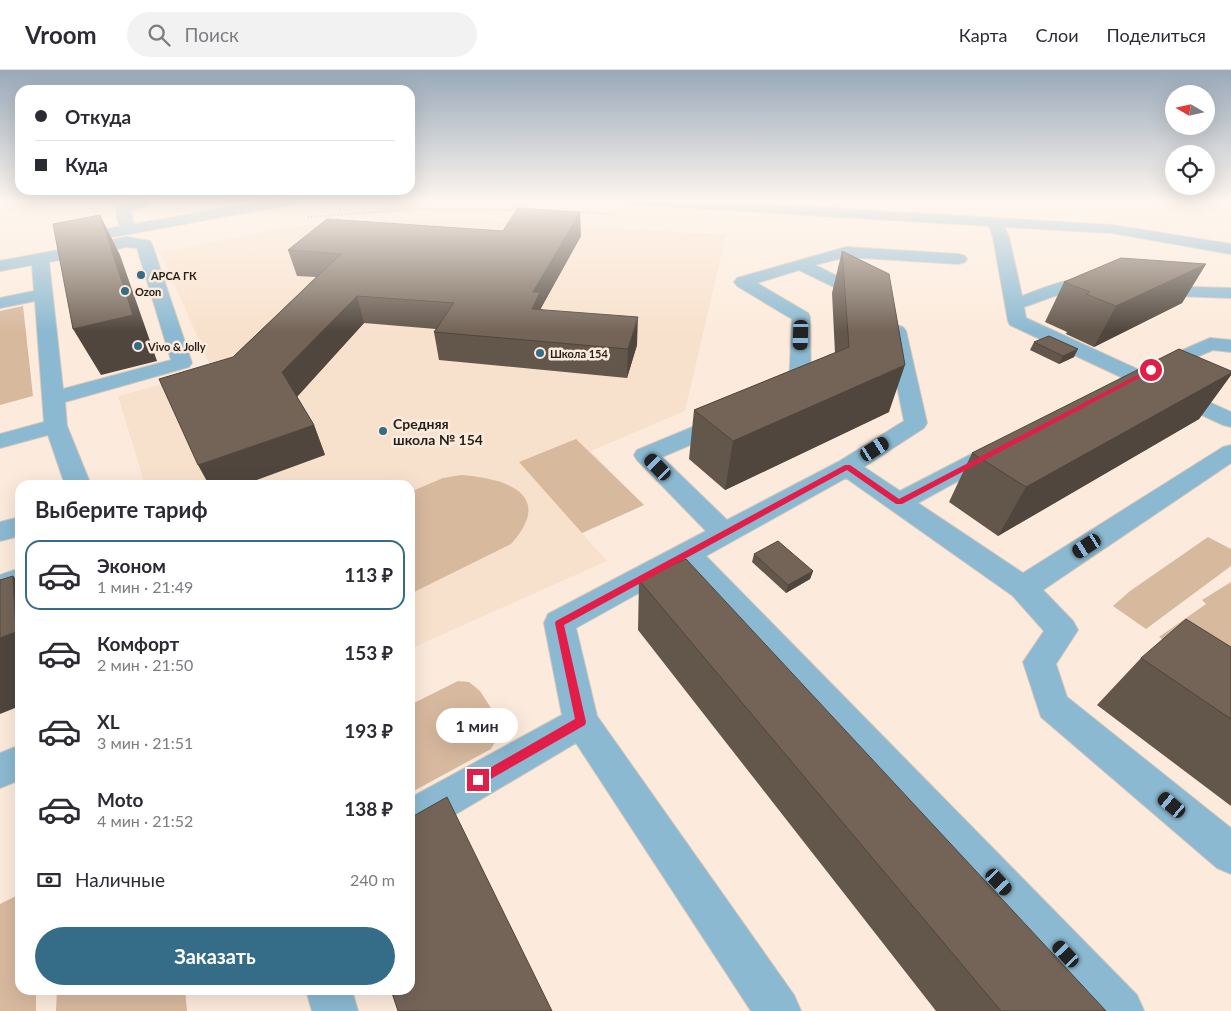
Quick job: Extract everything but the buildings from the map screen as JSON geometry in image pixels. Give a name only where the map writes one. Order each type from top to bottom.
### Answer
[{"type":"street","points":[[0,266],[27,256],[72,244]]},
{"type":"street","points":[[0,252],[27,256],[113,244]]},
{"type":"street","points":[[52,399],[182,363],[143,244]]},
{"type":"street","points":[[1002,244],[1017,321],[1231,420]]},
{"type":"street","points":[[1201,244],[1231,249]]},
{"type":"street","points":[[724,533],[646,455],[800,390],[801,317],[743,282],[846,252],[959,259]]},
{"type":"street","points":[[27,256],[44,294],[52,399],[56,426],[76,480]]},
{"type":"street","points":[[778,1011],[581,722],[559,623],[848,467],[916,423],[888,308],[800,264]]},
{"type":"street","points":[[1015,304],[1072,284],[1120,288]]},
{"type":"street","points":[[1139,290],[1178,293],[1203,290],[1231,293]]},
{"type":"street","points":[[0,303],[44,294]]},
{"type":"street","points":[[1110,391],[1136,377],[1210,344],[1231,346]]},
{"type":"street","points":[[0,441],[56,426]]},
{"type":"street","points":[[899,502],[1013,442]]},
{"type":"street","points":[[1023,588],[1231,452]]},
{"type":"street","points":[[848,467],[1023,588],[1062,630],[1039,662],[1053,706],[1231,854]]},
{"type":"street","points":[[0,532],[15,528]]},
{"type":"street","points":[[687,553],[1120,1011]]},
{"type":"street","points":[[0,586],[15,581]]},
{"type":"street","points":[[415,816],[581,722]]},
{"type":"street","points":[[0,771],[15,764]]},
{"type":"street","points":[[330,995],[335,1011]]},
{"type":"shaded area","name":"Средняя школа № 154","points":[[203,244],[724,244],[685,411],[591,451],[644,505],[582,533],[607,561],[415,647],[415,480],[143,480],[118,396],[212,370],[160,252]]},
{"type":"shaded area","points":[[23,306],[33,396],[0,405],[0,311]]},
{"type":"shaded area","points":[[576,439],[644,505],[582,533],[519,462]]},
{"type":"shaded area","points":[[461,475],[494,480],[508,485],[519,492],[527,501],[528,513],[524,527],[511,544],[415,592],[415,490],[443,478]]},
{"type":"shaded area","points":[[1208,537],[1231,549],[1231,566],[1146,629],[1113,606],[1130,591]]},
{"type":"shaded area","points":[[1231,582],[1231,686],[1159,637],[1206,604],[1202,600]]},
{"type":"shaded area","points":[[458,681],[469,682],[480,691],[498,719],[498,737],[491,749],[415,790],[415,702]]},
{"type":"shaded area","points":[[15,896],[15,995],[36,995],[36,1011],[0,1011],[0,904]]},
{"type":"shaded area","points":[[57,995],[185,995],[187,1011],[56,1011]]},
{"type":"place","name":"АРСА ГК","points":[[141,275]]},
{"type":"place","name":"Ozon","points":[[125,291]]},
{"type":"place","name":"Vivo & Jolly","points":[[138,346]]},
{"type":"place","name":"Школа 154","points":[[540,353]]},
{"type":"place","name":"Средняя школа № 154","points":[[383,431]]},
{"type":"route","points":[[478,780],[581,722],[559,623],[848,467],[899,502],[1151,370]]}]
